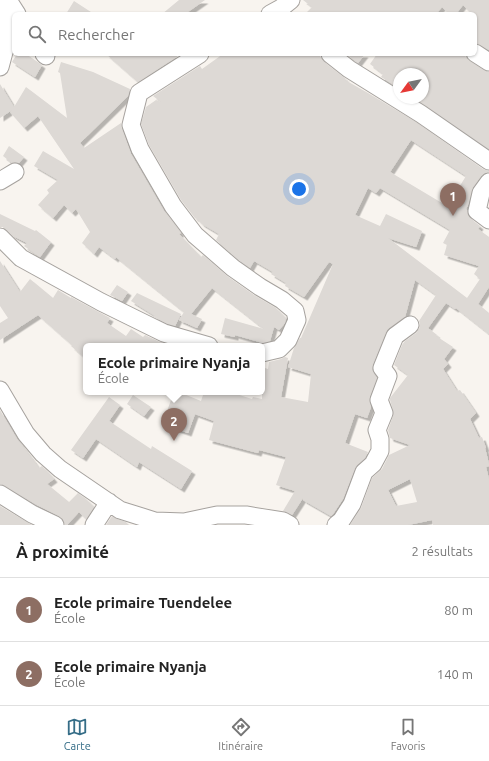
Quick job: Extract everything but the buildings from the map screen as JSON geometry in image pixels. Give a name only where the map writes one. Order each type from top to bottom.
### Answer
[{"type":"street","points":[[0,0],[2,4],[7,44],[0,67]]},
{"type":"street","points":[[8,0],[16,12]]},
{"type":"street","points":[[477,54],[489,62]]},
{"type":"street","points":[[197,56],[139,93],[131,126],[140,149],[173,206],[196,235],[233,268],[282,300],[295,312],[297,320],[288,340],[279,349],[265,352]]},
{"type":"street","points":[[333,56],[349,69],[421,114],[489,161]]},
{"type":"street","points":[[0,181],[15,172]]},
{"type":"street","points":[[489,182],[482,193],[477,211],[489,220]]},
{"type":"street","points":[[0,237],[21,258],[101,302],[164,333],[199,343]]},
{"type":"street","points":[[336,525],[341,521],[352,504],[364,472],[373,464],[380,451],[380,439],[377,430],[384,413],[379,400],[388,376],[382,368],[395,336],[410,325]]},
{"type":"street","points":[[0,390],[26,434],[43,454],[60,469],[120,510],[155,521],[184,522],[217,515],[246,515],[283,521],[290,525]]},
{"type":"street","points":[[0,494],[32,514],[55,525]]},
{"type":"street","points":[[94,525],[109,502]]},
{"type":"place","name":"Ecole primaire Tuendelee","points":[[453,216]]},
{"type":"place","name":"Ecole primaire Nyanja","points":[[174,441]]}]
